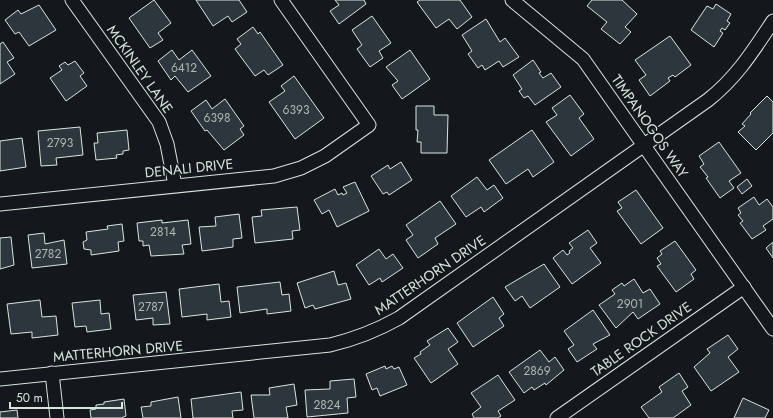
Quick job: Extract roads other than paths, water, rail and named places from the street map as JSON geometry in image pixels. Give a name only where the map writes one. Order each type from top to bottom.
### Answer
[{"type":"street","name":"MCKINLEY LANE","points":[[72,0],[159,122],[167,144],[175,186]]},
{"type":"street","name":"DENALI DRIVE","points":[[0,204],[274,176],[301,168],[325,156],[369,125],[281,0]]},
{"type":"street","name":"TIMPANOGOS WAY","points":[[512,0],[583,59],[773,329]]},
{"type":"street","name":"MATTERHORN DRIVE","points":[[0,379],[330,345],[357,339],[377,331],[399,318],[726,86],[741,69],[773,21]]},
{"type":"street","name":"TABLE ROCK DRIVE","points":[[557,418],[744,287]]},
{"type":"street","points":[[52,373],[58,418]]}]
